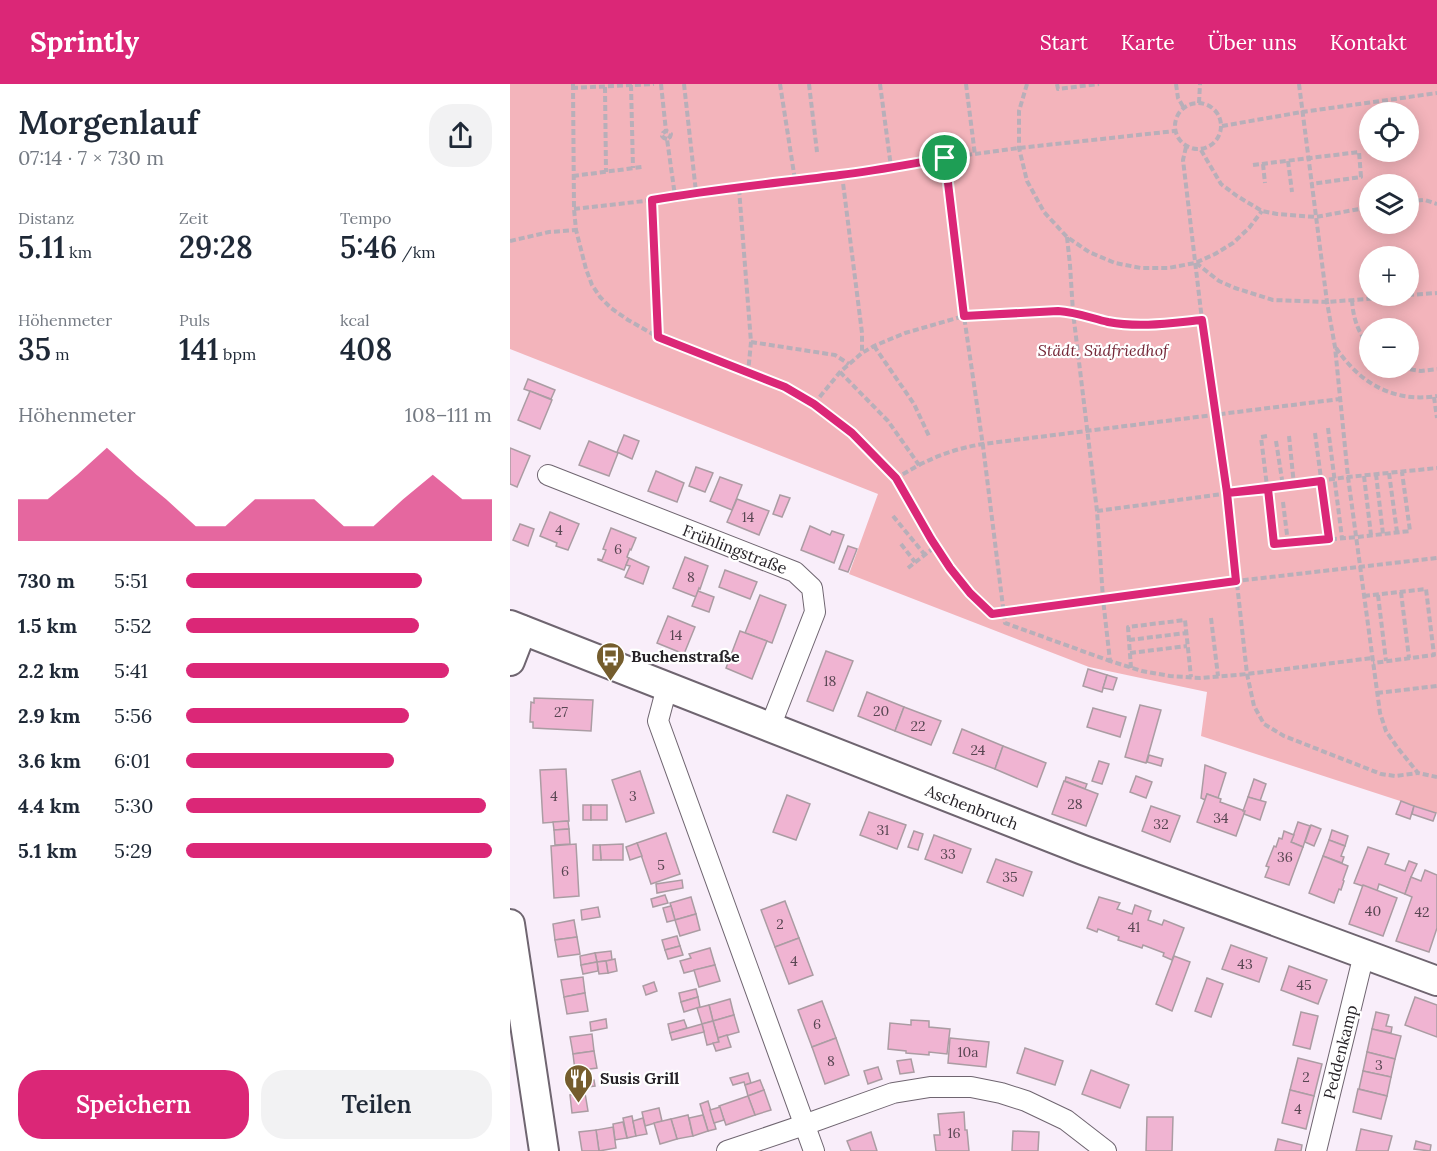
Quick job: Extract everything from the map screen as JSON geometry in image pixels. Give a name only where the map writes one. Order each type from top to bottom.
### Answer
[{"type":"street","name":"Frühlingstraße","points":[[548,475],[795,572],[812,588],[815,612],[770,727]]},
{"type":"street","name":"Aschenbruch","points":[[516,627],[1083,850],[1437,981]]},
{"type":"street","points":[[510,661],[516,627]]},
{"type":"street","points":[[667,687],[658,721],[813,1151]]},
{"type":"street","points":[[510,928],[544,1151]]},
{"type":"street","name":"Peddenkamp","points":[[1316,1151],[1364,954]]},
{"type":"street","points":[[727,1151],[893,1092],[930,1087],[971,1087],[1026,1101],[1066,1120],[1106,1151]]},
{"type":"path","points":[[654,84],[605,87],[572,86],[576,230],[592,285],[611,308],[628,320],[658,337],[785,387],[814,404],[852,433],[896,478],[950,568],[970,593],[992,614],[1005,623],[1110,661],[1170,676],[1200,678],[1434,655],[1426,589],[1364,596]]},
{"type":"path","points":[[661,84],[666,131],[662,136],[667,139],[675,196]]},
{"type":"path","points":[[684,84],[696,192]]},
{"type":"path","points":[[780,84],[795,180]]},
{"type":"path","points":[[808,84],[817,152]]},
{"type":"path","points":[[880,84],[891,167]]},
{"type":"path","points":[[966,84],[975,155]]},
{"type":"path","points":[[1027,84],[1019,111],[1019,148],[1027,181],[1044,212],[1067,237],[1089,252],[1114,262],[1141,268],[1168,268],[1195,263],[1233,243],[1262,211]]},
{"type":"path","points":[[1057,84],[1058,89],[1099,84]]},
{"type":"path","points":[[1176,84],[1178,98],[1184,108]]},
{"type":"path","points":[[1199,103],[1200,84]]},
{"type":"path","points":[[1299,84],[1327,302],[1335,347],[1348,477],[1380,713],[1386,731],[1418,773]]},
{"type":"path","points":[[632,85],[633,168]]},
{"type":"path","points":[[605,87],[606,172]]},
{"type":"path","points":[[1222,126],[1437,93]]},
{"type":"path","points":[[1199,103],[1215,110],[1222,126],[1216,142],[1201,150],[1185,147],[1175,131],[1176,118],[1184,108],[1199,103]]},
{"type":"path","points":[[574,209],[842,175],[1019,148],[1175,131]]},
{"type":"path","points":[[1185,147],[1183,160],[1202,320],[1227,493],[1247,674],[1254,706],[1264,724],[1274,730],[1381,774],[1395,776],[1418,773],[1437,777]]},
{"type":"path","points":[[1201,150],[1221,184],[1262,211],[1316,217],[1359,209]]},
{"type":"path","points":[[1253,165],[1359,152],[1362,177],[1311,184]]},
{"type":"path","points":[[945,158],[1005,623]]},
{"type":"path","points":[[1288,161],[1292,192]]},
{"type":"path","points":[[1263,164],[1265,183]]},
{"type":"path","points":[[573,176],[642,167]]},
{"type":"path","points":[[842,175],[862,333],[862,353]]},
{"type":"path","points":[[739,188],[751,342],[748,374]]},
{"type":"path","points":[[652,200],[658,337]]},
{"type":"path","points":[[1419,200],[1437,204]]},
{"type":"path","points":[[510,241],[549,232],[576,230]]},
{"type":"path","points":[[1067,237],[1073,312],[1097,511],[1110,661]]},
{"type":"path","points":[[1195,263],[1235,288],[1273,300],[1327,302],[1359,299]]},
{"type":"path","points":[[1419,294],[1437,293]]},
{"type":"path","points":[[1352,300],[1359,331]]},
{"type":"path","points":[[814,404],[840,372],[862,353],[905,333],[964,316],[1058,311],[1073,312],[1109,322],[1150,325],[1202,320]]},
{"type":"path","points":[[751,342],[835,355],[849,364]]},
{"type":"path","points":[[874,346],[914,404],[929,436]]},
{"type":"path","points":[[1335,347],[1346,363],[1377,387],[1395,394],[1415,397],[1436,396],[1437,418]]},
{"type":"path","points":[[1419,371],[1437,369]]},
{"type":"path","points":[[840,372],[888,421],[919,465]]},
{"type":"path","points":[[896,478],[942,454],[983,444],[1340,399]]},
{"type":"path","points":[[1328,428],[1342,538]]},
{"type":"path","points":[[1315,433],[1329,539]]},
{"type":"path","points":[[1266,436],[1261,437],[1274,544],[1410,531],[1402,472]]},
{"type":"path","points":[[1289,436],[1294,485]]},
{"type":"path","points":[[1276,441],[1282,486]]},
{"type":"path","points":[[1097,511],[1348,477],[1437,468]]},
{"type":"path","points":[[1389,473],[1397,532]]},
{"type":"path","points":[[1377,474],[1383,534]]},
{"type":"path","points":[[1364,476],[1371,535]]},
{"type":"path","points":[[1283,502],[1288,543]]},
{"type":"path","points":[[893,516],[926,555]]},
{"type":"path","points":[[901,544],[915,562]]},
{"type":"path","points":[[908,568],[936,546]]},
{"type":"path","points":[[992,614],[1236,581],[1437,558]]},
{"type":"path","points":[[1401,592],[1409,658]]},
{"type":"path","points":[[1378,594],[1386,661]]},
{"type":"path","points":[[1211,618],[1218,676]]},
{"type":"path","points":[[1131,668],[1128,627],[1185,620],[1191,677]]},
{"type":"path","points":[[1129,640],[1186,633]]},
{"type":"path","points":[[1130,653],[1188,646]]},
{"type":"path","points":[[1377,693],[1437,686]]},
{"type":"green space","name":"Städt. Südfriedhof","points":[[510,84],[1437,84],[1437,813],[1201,736],[1207,692],[1089,667],[849,574],[878,494],[510,349]]},
{"type":"building","points":[[528,379],[555,390],[551,399],[524,389]]},
{"type":"building","points":[[530,391],[552,400],[540,429],[518,420]]},
{"type":"building","points":[[624,435],[639,441],[632,459],[617,452]]},
{"type":"building","points":[[589,441],[618,453],[609,476],[579,465]]},
{"type":"building","points":[[510,448],[530,456],[517,487],[510,484]]},
{"type":"building","points":[[696,467],[713,473],[705,492],[689,486]]},
{"type":"building","points":[[656,471],[684,483],[677,502],[648,491]]},
{"type":"building","points":[[720,477],[742,485],[732,510],[710,501]]},
{"type":"building","points":[[780,495],[790,498],[782,517],[773,514]]},
{"type":"building","points":[[737,499],[769,511],[759,535],[727,522]]},
{"type":"building","points":[[550,512],[579,524],[568,550],[540,536]]},
{"type":"building","points":[[520,524],[534,529],[528,546],[513,540]]},
{"type":"building","points":[[810,526],[830,535],[832,531],[844,535],[834,563],[801,550]]},
{"type":"building","points":[[611,528],[636,538],[624,570],[598,560],[602,560],[606,550],[603,549]]},
{"type":"building","points":[[848,546],[857,549],[848,572],[839,569]]},
{"type":"building","points":[[685,557],[708,566],[696,597],[673,588]]},
{"type":"building","points":[[629,558],[649,567],[643,584],[625,577],[630,566],[626,565]]},
{"type":"building","points":[[725,570],[757,582],[750,599],[719,587]]},
{"type":"building","points":[[698,591],[714,597],[709,612],[692,606]]},
{"type":"building","points":[[760,595],[786,605],[772,643],[745,633]]},
{"type":"building","points":[[668,616],[695,627],[684,654],[657,643]]},
{"type":"building","points":[[740,631],[767,641],[752,679],[726,668]]},
{"type":"building","points":[[826,651],[853,661],[833,711],[807,701]]},
{"type":"building","points":[[1088,669],[1107,675],[1102,692],[1083,686]]},
{"type":"building","points":[[1107,675],[1117,678],[1113,690],[1103,688]]},
{"type":"building","points":[[867,692],[904,707],[895,731],[858,716]]},
{"type":"building","points":[[534,698],[593,700],[591,731],[533,728],[533,722],[530,722],[531,702],[534,703]]},
{"type":"building","points":[[1140,705],[1161,710],[1146,763],[1125,757]]},
{"type":"building","points":[[904,707],[941,721],[931,745],[895,731]]},
{"type":"building","points":[[1093,708],[1126,717],[1120,737],[1087,727]]},
{"type":"building","points":[[962,729],[1003,746],[995,769],[953,753]]},
{"type":"building","points":[[1003,746],[1046,763],[1037,787],[995,769]]},
{"type":"building","points":[[1149,755],[1163,759],[1161,766],[1147,762]]},
{"type":"building","points":[[1099,761],[1109,764],[1102,784],[1092,781]]},
{"type":"building","points":[[1205,765],[1226,773],[1218,798],[1207,794],[1205,800],[1201,798]]},
{"type":"building","points":[[566,769],[569,821],[543,823],[540,770]]},
{"type":"building","points":[[640,771],[654,813],[626,822],[612,780]]},
{"type":"building","points":[[1136,776],[1152,782],[1146,798],[1130,792]]},
{"type":"building","points":[[1066,777],[1087,784],[1085,789],[1065,781]]},
{"type":"building","points":[[1254,779],[1266,784],[1260,801],[1248,797]]},
{"type":"building","points":[[1064,781],[1098,794],[1086,826],[1052,814]]},
{"type":"building","points":[[1207,794],[1221,799],[1220,802],[1245,811],[1236,836],[1197,822]]},
{"type":"building","points":[[787,795],[810,804],[796,840],[773,832]]},
{"type":"building","points":[[1248,797],[1266,802],[1260,820],[1244,814]]},
{"type":"building","points":[[1401,801],[1414,806],[1410,819],[1396,814]]},
{"type":"building","points":[[583,805],[591,805],[591,820],[583,820]]},
{"type":"building","points":[[591,805],[607,805],[607,820],[591,820]]},
{"type":"building","points":[[1151,806],[1180,816],[1170,842],[1142,831]]},
{"type":"building","points":[[1414,806],[1436,813],[1433,821],[1412,814]]},
{"type":"building","points":[[869,812],[906,825],[897,849],[860,835]]},
{"type":"building","points":[[568,821],[569,829],[554,830],[553,822]]},
{"type":"building","points":[[1298,822],[1310,826],[1303,847],[1291,842]]},
{"type":"building","points":[[1311,825],[1321,829],[1314,846],[1305,842]]},
{"type":"building","points":[[569,829],[570,844],[555,845],[554,830]]},
{"type":"building","points":[[1332,830],[1348,836],[1345,846],[1329,840]]},
{"type":"building","points":[[914,831],[923,834],[918,850],[908,847]]},
{"type":"building","points":[[1284,831],[1294,835],[1291,842],[1303,847],[1289,885],[1265,877],[1269,867],[1266,866],[1274,846],[1276,847],[1279,838],[1282,839]]},
{"type":"building","points":[[666,833],[680,874],[651,884],[637,843]]},
{"type":"building","points":[[934,835],[971,849],[962,873],[925,859]]},
{"type":"building","points":[[1329,840],[1345,846],[1341,856],[1344,857],[1342,863],[1323,856]]},
{"type":"building","points":[[637,843],[642,856],[630,860],[626,847]]},
{"type":"building","points":[[576,844],[579,896],[554,898],[551,846]]},
{"type":"building","points":[[623,844],[623,860],[601,860],[600,845]]},
{"type":"building","points":[[593,845],[600,845],[601,860],[593,860]]},
{"type":"building","points":[[1368,847],[1389,854],[1385,864],[1405,871],[1409,861],[1417,864],[1405,894],[1379,884],[1377,891],[1354,883]]},
{"type":"building","points":[[1323,856],[1348,866],[1341,890],[1339,889],[1334,903],[1309,893]]},
{"type":"building","points":[[996,859],[1032,872],[1023,896],[987,882]]},
{"type":"building","points":[[1425,870],[1437,875],[1437,928],[1429,952],[1396,941],[1412,897],[1405,894],[1411,877],[1421,881]]},
{"type":"building","points":[[682,880],[683,888],[657,893],[656,884]]},
{"type":"building","points":[[1363,885],[1397,898],[1383,936],[1349,924]]},
{"type":"building","points":[[665,895],[668,903],[653,907],[651,899]]},
{"type":"building","points":[[691,897],[696,914],[675,920],[670,903]]},
{"type":"building","points":[[1099,897],[1120,903],[1117,909],[1132,914],[1135,905],[1151,911],[1148,920],[1162,925],[1164,920],[1184,928],[1172,960],[1163,956],[1164,953],[1143,945],[1142,948],[1118,940],[1119,937],[1098,929],[1097,932],[1087,928]]},
{"type":"building","points":[[785,901],[799,938],[775,947],[761,910]]},
{"type":"building","points":[[671,906],[675,920],[667,922],[663,908]]},
{"type":"building","points":[[598,907],[600,917],[582,920],[581,910]]},
{"type":"building","points":[[696,914],[700,930],[680,936],[675,920]]},
{"type":"building","points":[[574,920],[577,937],[555,940],[553,924]]},
{"type":"building","points":[[677,936],[680,946],[665,950],[662,940]]},
{"type":"building","points":[[577,937],[580,954],[558,957],[555,940]]},
{"type":"building","points":[[799,938],[813,975],[789,984],[775,947]]},
{"type":"building","points":[[1231,945],[1267,958],[1259,982],[1222,969]]},
{"type":"building","points":[[680,946],[683,955],[668,959],[665,950]]},
{"type":"building","points":[[710,948],[715,965],[684,973],[680,961],[691,958],[689,954]]},
{"type":"building","points":[[611,951],[612,960],[597,962],[595,953]]},
{"type":"building","points":[[595,953],[597,962],[581,965],[580,956]]},
{"type":"building","points":[[1174,956],[1190,962],[1172,1011],[1156,1004]]},
{"type":"building","points":[[615,959],[617,971],[608,973],[606,961]]},
{"type":"building","points":[[606,961],[608,973],[599,974],[597,962]]},
{"type":"building","points":[[597,962],[598,971],[583,974],[581,965]]},
{"type":"building","points":[[715,965],[720,981],[699,987],[694,970]]},
{"type":"building","points":[[1289,966],[1327,980],[1318,1004],[1281,990]]},
{"type":"building","points":[[583,977],[585,993],[564,997],[561,980]]},
{"type":"building","points":[[1207,978],[1223,984],[1211,1017],[1195,1011]]},
{"type":"building","points":[[654,982],[657,991],[646,995],[643,986]]},
{"type":"building","points":[[696,989],[698,997],[681,1002],[679,993]]},
{"type":"building","points":[[585,993],[588,1011],[567,1014],[564,997]]},
{"type":"building","points":[[698,997],[700,1007],[684,1012],[681,1002]]},
{"type":"building","points":[[1415,997],[1437,1005],[1437,1037],[1405,1025]]},
{"type":"building","points":[[730,999],[734,1015],[713,1021],[709,1005]]},
{"type":"building","points":[[822,1001],[836,1038],[812,1047],[798,1010]]},
{"type":"building","points":[[709,1005],[713,1021],[702,1024],[697,1008]]},
{"type":"building","points":[[1301,1012],[1318,1016],[1310,1049],[1293,1045]]},
{"type":"building","points":[[1376,1012],[1389,1015],[1386,1026],[1392,1027],[1391,1033],[1372,1029]]},
{"type":"building","points":[[734,1015],[739,1032],[718,1038],[713,1021]]},
{"type":"building","points":[[606,1019],[607,1028],[591,1031],[590,1022]]},
{"type":"building","points":[[684,1020],[687,1028],[670,1033],[668,1024]]},
{"type":"building","points":[[911,1020],[929,1021],[929,1027],[950,1029],[947,1054],[929,1052],[929,1055],[888,1049],[890,1023],[911,1025]]},
{"type":"building","points":[[713,1021],[719,1042],[707,1045],[702,1024]]},
{"type":"building","points":[[702,1024],[704,1032],[672,1040],[670,1033]]},
{"type":"building","points":[[1372,1029],[1401,1036],[1395,1059],[1367,1052]]},
{"type":"building","points":[[592,1034],[594,1051],[573,1054],[570,1037]]},
{"type":"building","points":[[727,1035],[731,1047],[716,1051],[713,1043],[719,1042],[718,1038]]},
{"type":"building","points":[[836,1038],[849,1075],[825,1084],[812,1047]]},
{"type":"building","points":[[950,1038],[989,1042],[986,1067],[948,1063]]},
{"type":"building","points":[[1025,1048],[1063,1061],[1055,1085],[1017,1073]]},
{"type":"building","points":[[594,1051],[597,1068],[575,1071],[573,1054]]},
{"type":"building","points":[[1367,1052],[1395,1059],[1391,1077],[1363,1071]]},
{"type":"building","points":[[1298,1058],[1322,1064],[1314,1096],[1290,1090]]},
{"type":"building","points":[[911,1059],[914,1072],[900,1074],[897,1061]]},
{"type":"building","points":[[878,1067],[882,1079],[868,1084],[864,1071]]},
{"type":"building","points":[[1091,1070],[1129,1085],[1120,1108],[1082,1094]]},
{"type":"building","points":[[1363,1071],[1391,1077],[1387,1096],[1359,1089]]},
{"type":"building","points":[[748,1073],[751,1083],[733,1085],[730,1078]]},
{"type":"building","points":[[594,1080],[595,1086],[579,1088],[577,1082]]},
{"type":"building","points":[[760,1080],[764,1090],[748,1096],[745,1085]]},
{"type":"building","points":[[1358,1089],[1387,1096],[1381,1119],[1353,1112]]},
{"type":"building","points":[[764,1090],[771,1110],[755,1115],[748,1096]]},
{"type":"building","points":[[1290,1090],[1314,1096],[1306,1129],[1282,1123]]},
{"type":"building","name":"Susis Grill","points":[[585,1093],[588,1111],[572,1113],[570,1095]]},
{"type":"building","points":[[748,1096],[755,1115],[726,1125],[719,1106]]},
{"type":"building","points":[[708,1101],[716,1129],[708,1131],[700,1104]]},
{"type":"building","points":[[720,1107],[724,1120],[714,1123],[710,1110]]},
{"type":"building","points":[[659,1108],[662,1121],[645,1126],[642,1112]]},
{"type":"building","points":[[964,1112],[969,1151],[936,1151],[934,1135],[940,1135],[938,1114]]},
{"type":"building","points":[[688,1115],[693,1136],[677,1139],[671,1119]]},
{"type":"building","points":[[703,1115],[708,1131],[693,1136],[689,1118]]},
{"type":"building","points":[[632,1116],[636,1136],[627,1138],[623,1118]]},
{"type":"building","points":[[1147,1117],[1173,1117],[1172,1151],[1146,1151]]},
{"type":"building","points":[[643,1118],[647,1134],[636,1136],[633,1121]]},
{"type":"building","points":[[671,1119],[677,1139],[660,1144],[654,1123]]},
{"type":"building","points":[[623,1122],[627,1138],[615,1140],[613,1124]]},
{"type":"building","points":[[613,1127],[616,1148],[599,1151],[596,1130]]},
{"type":"building","points":[[1361,1129],[1392,1136],[1388,1151],[1356,1151]]},
{"type":"building","points":[[596,1130],[599,1151],[582,1151],[579,1132]]},
{"type":"building","points":[[1013,1131],[1039,1132],[1038,1151],[1012,1151]]},
{"type":"building","points":[[871,1132],[877,1151],[851,1151],[847,1141]]},
{"type":"building","points":[[1278,1139],[1302,1145],[1301,1151],[1275,1151]]},
{"type":"building","points":[[1416,1141],[1431,1145],[1430,1151],[1414,1149]]},
{"type":"place","name":"Buchenstraße","points":[[610,682]]},
{"type":"place","name":"Susis Grill","points":[[579,1104]]},
{"type":"route","points":[[945,158],[842,175],[696,192],[652,200],[658,337],[785,387],[814,404],[852,433],[896,478],[950,568],[970,593],[992,614],[1236,581],[1227,493],[1268,489],[1274,544],[1329,539],[1321,481],[1227,493],[1202,320],[1150,325],[1109,322],[1073,312],[1058,311],[964,316],[945,158]]}]
